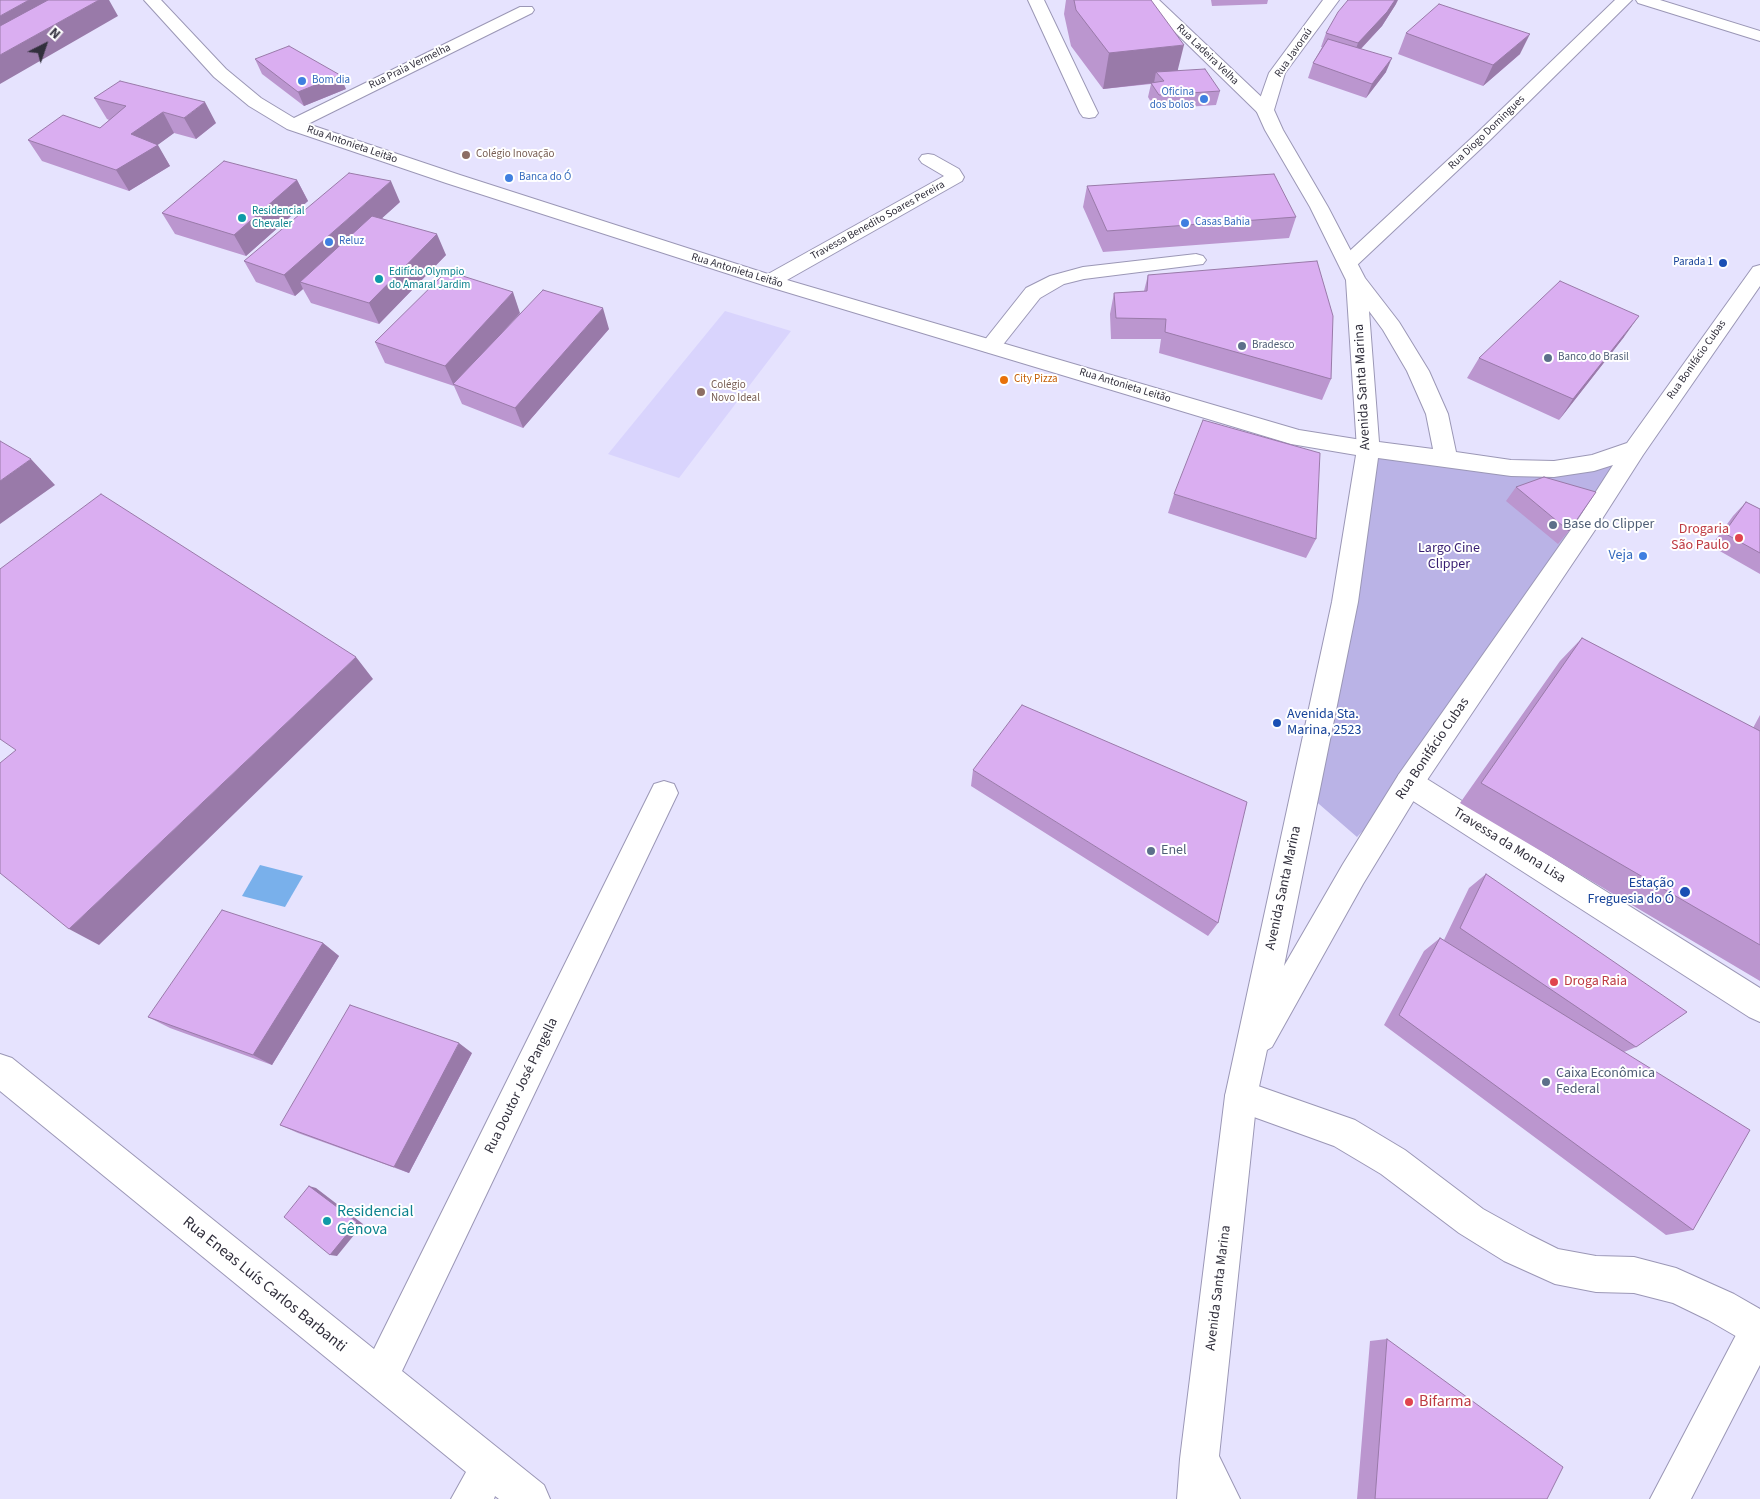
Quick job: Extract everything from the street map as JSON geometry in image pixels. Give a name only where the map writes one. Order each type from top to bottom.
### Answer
[{"type":"street","name":"Rua Antonieta Leitão","points":[[152,0],[220,73],[255,102],[293,125],[453,180],[770,282],[1300,438],[1368,449]]},
{"type":"street","points":[[1036,0],[1089,114]]},
{"type":"street","name":"Rua Ladeira Velha","points":[[1150,0],[1265,110]]},
{"type":"street","name":"Rua Javoraú","points":[[1265,110],[1277,73],[1331,0]]},
{"type":"street","name":"Rua Diogo Domingues","points":[[1352,271],[1484,137],[1624,0]]},
{"type":"street","points":[[1644,0],[1760,36]]},
{"type":"street","name":"Rua Praia Vermelha","points":[[293,125],[526,10]]},
{"type":"street","name":"Avenida Santa Marina","points":[[1265,110],[1274,130],[1319,207],[1352,271],[1392,327],[1418,370],[1437,414],[1446,460]]},
{"type":"street","name":"Travessa Benedito Soares Pereira","points":[[770,282],[955,177],[953,173],[928,159]]},
{"type":"street","points":[[991,346],[1033,293],[1056,280],[1083,273],[1196,260]]},
{"type":"street","name":"Avenida Santa Marina","points":[[1197,1499],[1199,1459],[1241,1096],[1345,602],[1368,449],[1366,391],[1352,271]]},
{"type":"street","name":"Rua Bonifácio Cubas","points":[[1248,1059],[1353,874],[1410,783],[1588,524],[1634,449],[1760,271]]},
{"type":"street","points":[[1368,449],[1511,468],[1554,469],[1594,463],[1634,449]]},
{"type":"street","name":"Travessa da Mona Lisa","points":[[1410,783],[1760,1006]]},
{"type":"street","name":"Rua Doutor José Pangella","points":[[379,1378],[664,793]]},
{"type":"street","name":"Rua Eneas Luís Carlos Barbanti","points":[[0,1070],[530,1499]]},
{"type":"street","points":[[1241,1096],[1343,1132],[1393,1162],[1471,1221],[1517,1248],[1555,1266],[1596,1274],[1634,1275],[1676,1286],[1721,1307],[1759,1328],[1670,1499]]},
{"type":"street","points":[[1199,1459],[1220,1499]]},
{"type":"street","points":[[470,1499],[491,1467]]},
{"type":"shaded area","name":"Colégio Novo Ideal","points":[[725,311],[791,331],[679,478],[608,454]]},
{"type":"green space","name":"Largo Cine Clipper","points":[[1368,449],[1511,468],[1635,449],[1409,783],[1357,837],[1304,791]]},
{"type":"water","points":[[260,865],[303,876],[285,907],[242,896]]},
{"type":"building","points":[[0,0],[29,0],[0,16]]},
{"type":"building","points":[[48,0],[99,0],[0,55],[0,26]]},
{"type":"building","points":[[1074,0],[1151,0],[1184,45],[1109,53],[1076,10]]},
{"type":"building","points":[[1348,0],[1395,0],[1387,12],[1358,43],[1326,33],[1338,12]]},
{"type":"building","points":[[1439,4],[1530,34],[1493,65],[1406,33]]},
{"type":"building","points":[[1328,39],[1392,58],[1372,84],[1313,63]]},
{"type":"building","points":[[289,46],[340,75],[298,92],[255,59]]},
{"type":"building","points":[[1205,69],[1220,91],[1159,95],[1151,83],[1164,81],[1156,72]]},
{"type":"building","points":[[120,81],[205,102],[184,118],[163,112],[131,134],[158,145],[116,170],[28,140],[63,115],[100,128],[126,106],[94,98]]},
{"type":"building","points":[[224,161],[297,180],[234,235],[162,213]]},
{"type":"building","points":[[349,173],[391,181],[284,275],[244,261]]},
{"type":"building","points":[[1274,174],[1296,217],[1107,231],[1087,186]]},
{"type":"building","points":[[372,216],[437,234],[369,303],[300,282]]},
{"type":"building","name":"Bradesco","points":[[1317,261],[1333,316],[1331,379],[1165,332],[1166,319],[1116,318],[1114,293],[1147,291],[1148,275]]},
{"type":"building","points":[[447,271],[513,292],[445,366],[375,342]]},
{"type":"building","name":"Banco do Brasil","points":[[1560,281],[1639,316],[1573,399],[1479,358]]},
{"type":"building","points":[[543,290],[603,308],[515,408],[453,384]]},
{"type":"building","points":[[1203,420],[1320,453],[1316,539],[1174,494]]},
{"type":"building","points":[[0,441],[31,459],[0,481]]},
{"type":"building","points":[[1544,477],[1596,492],[1569,531],[1516,487]]},
{"type":"building","points":[[101,494],[356,657],[69,929],[0,873],[0,763],[16,750],[0,739],[0,569]]},
{"type":"building","points":[[1746,502],[1760,509],[1760,553],[1724,533]]},
{"type":"building","name":"Estação Freguesia do Ó","points":[[1582,638],[1760,731],[1760,945],[1481,783]]},
{"type":"building","name":"Enel","points":[[1022,705],[1247,802],[1218,923],[973,770]]},
{"type":"building","points":[[1486,874],[1687,1012],[1636,1047],[1460,928]]},
{"type":"building","points":[[222,910],[323,943],[253,1055],[148,1017]]},
{"type":"building","name":"Caixa Econômica Federal","points":[[1440,938],[1750,1130],[1693,1230],[1399,1015]]},
{"type":"building","points":[[350,1005],[459,1043],[394,1167],[280,1125]]},
{"type":"building","name":"Residencial Gênova","points":[[309,1186],[357,1222],[330,1255],[284,1217]]},
{"type":"building","name":"Bifarma","points":[[1387,1339],[1563,1467],[1547,1499],[1375,1499]]},
{"type":"place","name":"Bom dia","points":[[302,81]]},
{"type":"place","name":"Oficina dos bolos","points":[[1204,99]]},
{"type":"place","name":"Colégio Inovação","points":[[466,155]]},
{"type":"place","name":"Banca do Ó","points":[[509,178]]},
{"type":"place","name":"Residencial Chevaler","points":[[242,218]]},
{"type":"place","name":"Casas Bahia","points":[[1185,223]]},
{"type":"place","name":"Reluz","points":[[329,242]]},
{"type":"place","name":"Parada 1","points":[[1723,263]]},
{"type":"place","name":"Edifício Olympio do Amaral Jardim","points":[[379,279]]},
{"type":"place","name":"Bradesco","points":[[1242,346]]},
{"type":"place","name":"Banco do Brasil","points":[[1548,358]]},
{"type":"place","name":"City Pizza","points":[[1004,380]]},
{"type":"place","name":"Colégio Novo Ideal","points":[[701,392]]},
{"type":"place","name":"Base do Clipper","points":[[1553,525]]},
{"type":"place","name":"Drogaria São Paulo","points":[[1739,538]]},
{"type":"place","name":"Veja","points":[[1643,556]]},
{"type":"place","name":"Avenida Sta. Marina, 2523","points":[[1277,723]]},
{"type":"place","name":"Enel","points":[[1151,851]]},
{"type":"place","name":"Estação Freguesia do Ó","points":[[1685,892]]},
{"type":"place","name":"Droga Raia","points":[[1554,982]]},
{"type":"place","name":"Caixa Econômica Federal","points":[[1546,1082]]},
{"type":"place","name":"Residencial Gênova","points":[[327,1221]]},
{"type":"place","name":"Bifarma","points":[[1409,1402]]}]
